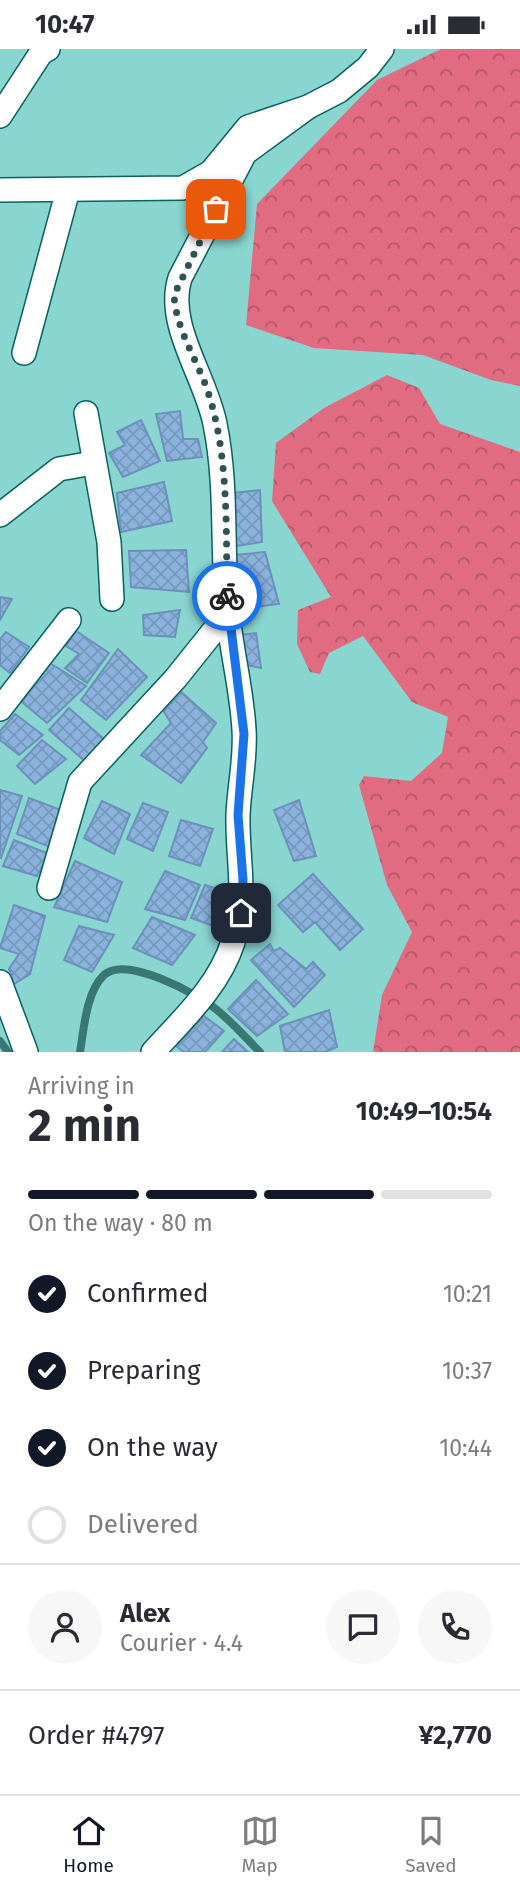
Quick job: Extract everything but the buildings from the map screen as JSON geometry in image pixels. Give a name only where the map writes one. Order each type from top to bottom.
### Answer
[{"type":"street","points":[[0,116],[41,53],[48,49]]},
{"type":"street","points":[[153,1052],[210,988],[223,968],[241,913],[243,880],[238,815],[244,734],[228,613],[220,453],[208,392],[180,324],[174,295],[245,153],[308,107],[352,81],[382,49]]},
{"type":"street","points":[[0,190],[183,188],[211,172],[248,127],[308,107]]},
{"type":"street","points":[[24,353],[68,191]]},
{"type":"street","points":[[86,413],[109,542],[112,599]]},
{"type":"street","points":[[0,515],[59,469],[93,463]]},
{"type":"street","points":[[49,888],[80,782],[176,678],[228,613]]},
{"type":"street","points":[[0,709],[69,620]]},
{"type":"street","points":[[0,982],[26,1052]]},
{"type":"green space","points":[[441,49],[520,49],[520,386],[491,380],[423,355],[314,348],[246,325],[257,204],[377,80]]},
{"type":"green space","points":[[387,375],[419,388],[440,424],[520,452],[520,1052],[373,1052],[382,995],[412,932],[387,885],[359,785],[364,776],[411,781],[442,753],[448,717],[412,702],[363,636],[329,653],[320,674],[310,672],[297,644],[298,610],[331,597],[272,501],[276,443],[324,408]]},
{"type":"waterway","points":[[80,1052],[93,991],[104,975],[114,970],[144,973],[194,995],[229,1020],[260,1052]]},
{"type":"waterway","points":[[0,1041],[8,1052]]},
{"type":"way so far","points":[[216,209],[174,295],[175,310],[208,392],[215,422],[224,487],[227,596]]},
{"type":"route","points":[[227,596],[244,734],[238,815],[243,880],[241,913]]}]
